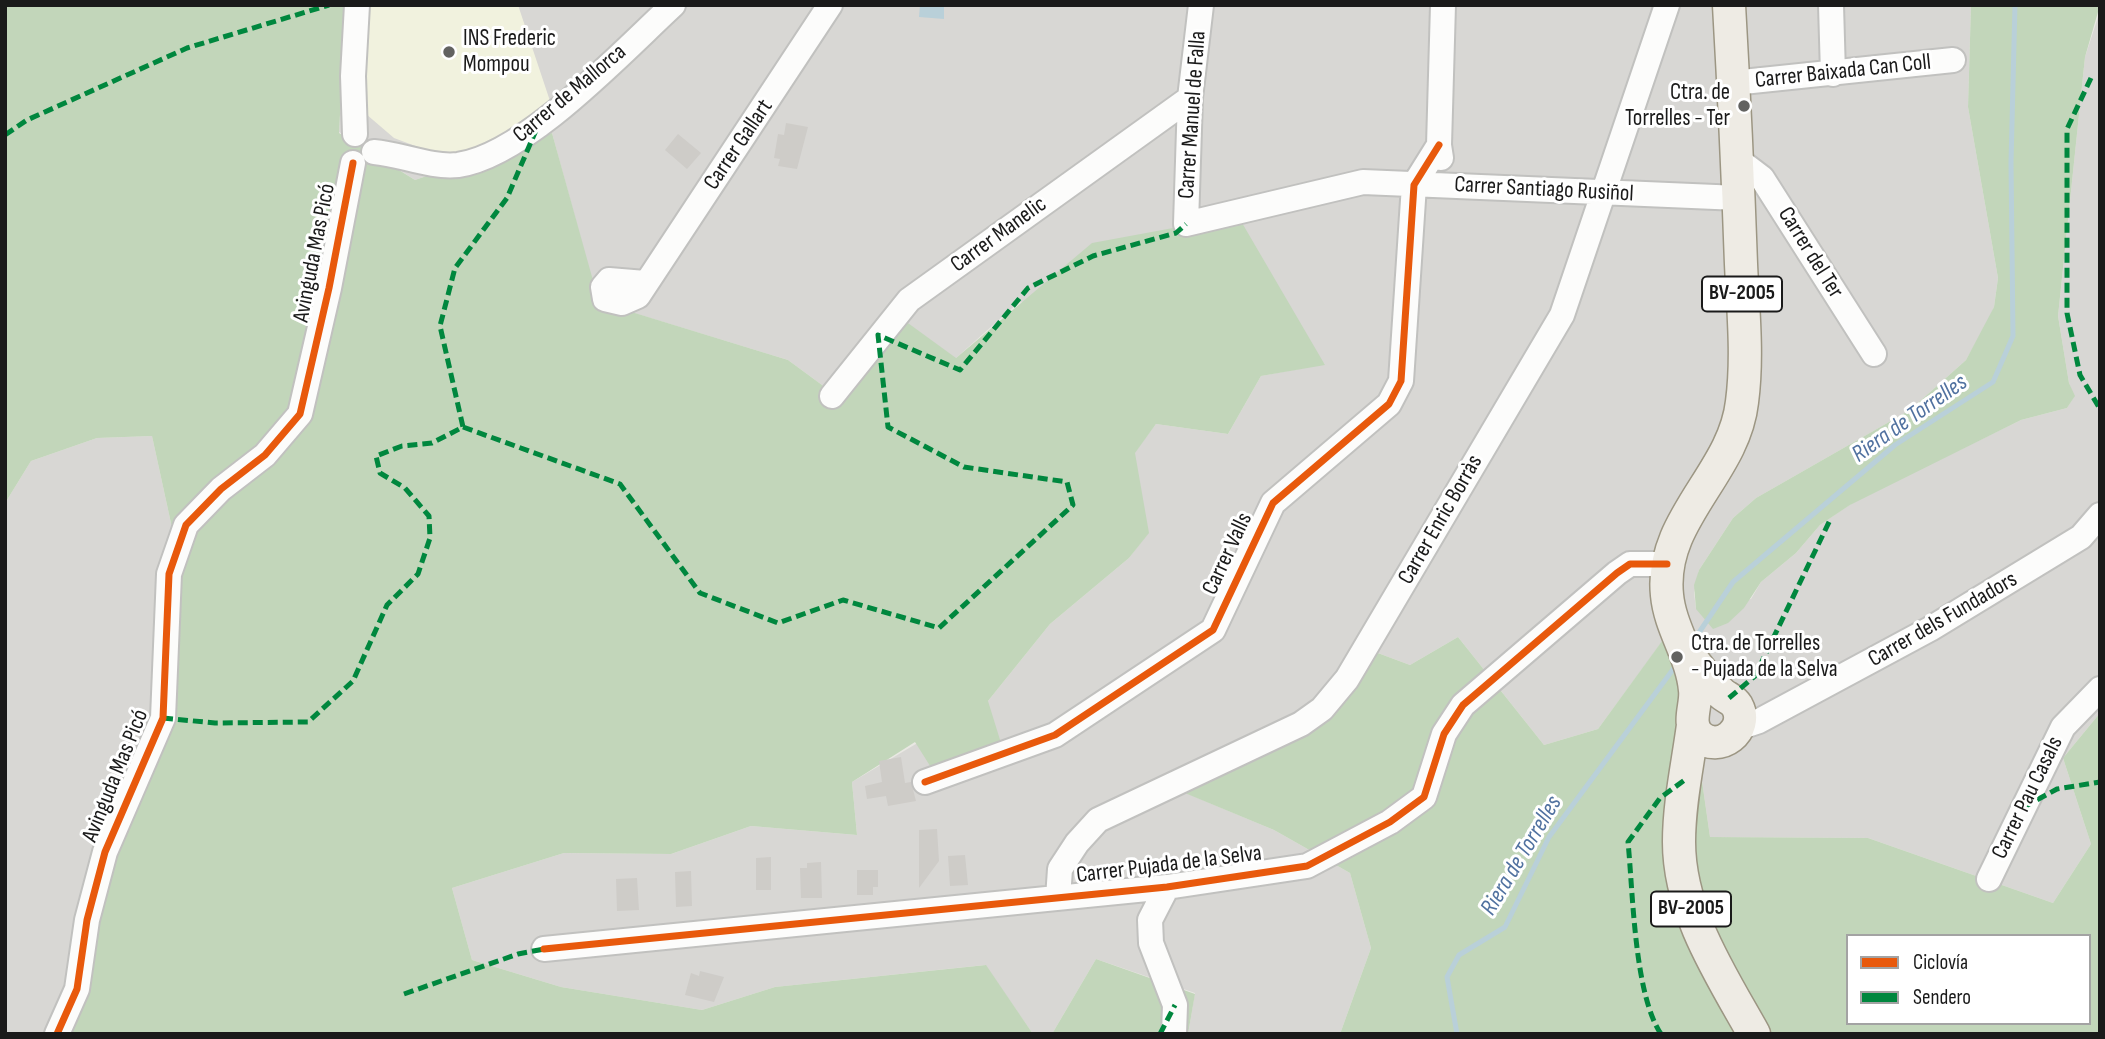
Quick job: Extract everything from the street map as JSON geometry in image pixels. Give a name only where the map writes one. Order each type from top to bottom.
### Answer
[{"type":"main road","name":"BV-2005","points":[[1729,5],[1739,198],[1742,402],[1735,433],[1727,451],[1674,538],[1667,564],[1667,598],[1687,653],[1695,691],[1713,719],[1689,771],[1680,819],[1681,872],[1690,908],[1706,946],[1754,1034]]},
{"type":"street","name":"Avinguda Mas Picó","points":[[57,1034],[77,989],[87,920],[105,852],[163,718],[169,574],[186,525],[221,489],[264,455],[300,414],[363,158],[344,149],[348,138],[355,134],[353,76],[357,5]]},
{"type":"street","name":"Carrer de Mallorca","points":[[363,158],[457,165],[492,156],[537,128],[673,5]]},
{"type":"street","name":"Carrer Gallart","points":[[645,283],[752,127],[830,5]]},
{"type":"street","name":"Carrer Valls","points":[[1443,5],[1439,145],[1446,186]]},
{"type":"street","name":"Carrer Enric Borràs","points":[[1058,898],[1060,869],[1077,843],[1098,820],[1301,723],[1322,709],[1347,679],[1562,315],[1667,5]]},
{"type":"street","points":[[1831,5],[1833,75]]},
{"type":"street","name":"Carrer Manuel de Falla","points":[[1186,224],[1190,98],[1197,6]]},
{"type":"street","name":"Carrer Baixada Can Coll","points":[[1733,83],[1953,61]]},
{"type":"street","name":"Carrer Manelic","points":[[832,396],[909,300],[1190,98]]},
{"type":"street","name":"Carrer Valls","points":[[925,782],[1055,736],[1213,630],[1273,503],[1389,404],[1401,381],[1415,185],[1439,145]]},
{"type":"street","name":"Carrer del Ter","points":[[1737,159],[1762,177],[1874,354]]},
{"type":"street","name":"Carrer Santiago Rusiñol","points":[[1186,224],[1363,182],[1739,198]]},
{"type":"street","name":"Carrer dels Fundadors","points":[[1713,719],[1759,721],[1930,629],[2090,534],[2100,515]]},
{"type":"street","name":"Carrer Pujada de la Selva","points":[[544,949],[1167,887],[1307,866],[1390,822],[1424,797],[1444,734],[1463,705],[1630,564],[1667,564]]},
{"type":"street","name":"Carrer Pau Casals","points":[[1989,879],[2063,727],[2100,689]]},
{"type":"street","points":[[1167,887],[1150,920],[1151,943],[1175,1004],[1174,1034]]},
{"type":"shaded area","points":[[346,5],[1971,5],[1968,107],[1998,278],[1994,307],[1989,320],[1966,360],[1910,410],[1756,498],[1733,518],[1699,570],[1694,593],[1696,609],[1751,599],[1761,582],[1796,553],[1820,525],[1857,500],[2021,420],[2067,408],[2074,397],[2069,383],[2058,316],[2085,57],[2100,11],[2100,713],[2063,758],[2091,844],[2053,903],[1868,838],[1710,837],[1701,774],[1665,638],[1598,729],[1544,745],[1458,637],[1410,665],[1375,652],[1331,718],[1181,791],[1274,830],[1350,873],[1371,948],[1340,1034],[1188,1034],[1195,993],[1096,959],[1052,1034],[1033,1034],[985,965],[775,987],[702,1010],[561,987],[472,960],[452,888],[564,853],[671,854],[751,826],[857,835],[852,782],[988,701],[1050,624],[1129,558],[1148,533],[1134,453],[1156,424],[1228,434],[1261,376],[1325,364],[1019,302],[956,358],[837,396],[788,360],[598,302],[552,133],[415,180],[339,132]]},
{"type":"shaded area","points":[[346,5],[339,133],[415,180],[552,133],[599,302],[788,360],[837,396],[901,318],[956,358],[1092,243],[1238,216],[1325,365],[1261,376],[1228,434],[1156,424],[1135,453],[1149,533],[1129,558],[1050,624],[988,701],[1001,743],[932,769],[915,742],[852,782],[857,835],[751,826],[671,854],[564,853],[452,888],[472,960],[561,987],[702,1010],[775,987],[986,965],[1033,1034],[45,1034],[68,982],[160,680],[174,537],[152,436],[97,438],[31,461],[7,500],[5,514],[5,6]]},
{"type":"shaded area","name":"INS Frederic Mompou","points":[[366,5],[518,5],[551,104],[508,135],[479,148],[458,153],[426,150],[394,138],[366,114],[362,98]]},
{"type":"shaded area","points":[[1971,5],[2100,5],[2085,57],[2058,316],[2069,383],[2075,396],[2067,408],[2021,420],[1850,505],[1820,525],[1796,553],[1761,582],[1744,608],[1728,623],[1713,629],[1696,609],[1694,585],[1699,570],[1733,518],[1756,498],[1910,410],[1966,360],[1994,307],[1998,278],[1968,107]]},
{"type":"shaded area","points":[[152,436],[174,537],[160,680],[68,982],[45,1034],[5,1034],[7,500],[31,461],[97,438]]},
{"type":"shaded area","points":[[1458,637],[1544,745],[1598,729],[1665,637],[1701,774],[1710,837],[1868,838],[2053,903],[2091,844],[2063,758],[2100,713],[2100,1034],[1340,1034],[1371,948],[1350,873],[1274,830],[1180,791],[1331,718],[1375,652],[1410,665]]},
{"type":"shaded area","points":[[1096,959],[1195,994],[1188,1034],[1052,1034]]},
{"type":"water","points":[[920,5],[944,5],[944,19],[919,17]]},
{"type":"building","points":[[786,123],[808,127],[797,169],[778,166],[780,159],[774,158],[778,134],[784,135]]},
{"type":"building","points":[[678,134],[701,153],[687,169],[665,150]]},
{"type":"building","points":[[901,757],[905,783],[911,782],[916,801],[888,806],[886,796],[867,799],[865,786],[882,782],[879,761]]},
{"type":"building","points":[[937,829],[939,861],[919,888],[919,830]]},
{"type":"building","points":[[965,855],[968,885],[950,886],[948,856]]},
{"type":"building","points":[[771,857],[771,890],[756,890],[756,858]]},
{"type":"building","points":[[821,862],[822,898],[801,898],[800,868],[807,868],[807,863]]},
{"type":"building","points":[[857,870],[878,870],[878,887],[873,887],[873,895],[857,895]]},
{"type":"building","points":[[691,871],[692,906],[676,907],[675,872]]},
{"type":"building","points":[[637,878],[639,910],[617,911],[616,879]]},
{"type":"building","points":[[700,971],[724,977],[714,1002],[685,995],[691,973],[699,976]]},
{"type":"waterway","name":"Riera de Torrelles","points":[[1698,634],[1733,582],[1895,445],[1993,382],[2013,336],[2011,162],[2015,5]]},
{"type":"waterway","name":"Riera de Torrelles","points":[[1457,1034],[1447,977],[1459,955],[1505,927],[1549,837],[1677,664]]},
{"type":"marked path","points":[[5,135],[27,120],[187,48],[329,5]]},
{"type":"marked path","points":[[2091,78],[2067,129],[2067,313],[2080,375],[2100,409]]},
{"type":"marked path","points":[[163,718],[215,723],[308,722],[353,681],[387,605],[418,574],[430,538],[429,516],[405,488],[380,473],[376,456],[402,446],[432,443],[463,427],[440,326],[455,268],[507,198],[537,128]]},
{"type":"marked path","points":[[463,427],[620,484],[700,593],[778,623],[843,600],[939,628],[1073,505],[1067,482],[964,467],[888,427],[878,335],[960,370],[1028,288],[1093,256],[1176,233],[1186,224]]},
{"type":"marked path","points":[[1729,698],[1755,676],[1831,518]]},
{"type":"marked path","points":[[1661,1034],[1652,1016],[1640,969],[1628,842],[1660,798],[1686,779]]},
{"type":"marked path","points":[[2024,807],[2057,789],[2100,782]]},
{"type":"marked path","points":[[404,994],[518,954],[544,949]]},
{"type":"marked path","points":[[1160,1034],[1175,1005]]},
{"type":"cycle path","points":[[925,782],[1055,735],[1213,630],[1273,503],[1389,404],[1401,381],[1414,185],[1439,145]]},
{"type":"cycle path","points":[[57,1034],[77,989],[87,920],[105,852],[163,718],[169,574],[186,525],[221,489],[265,455],[300,414],[329,288],[353,163]]},
{"type":"cycle path","points":[[544,949],[1167,887],[1307,866],[1390,822],[1424,797],[1444,734],[1463,705],[1617,573],[1630,564],[1667,564]]},
{"type":"place","name":"INS Frederic Mompou","points":[[449,52]]},
{"type":"place","name":"Ctra. de Torrelles - Ter","points":[[1744,106]]},
{"type":"place","name":"Ctra. de Torrelles - Pujada de la Selva","points":[[1677,657]]}]
